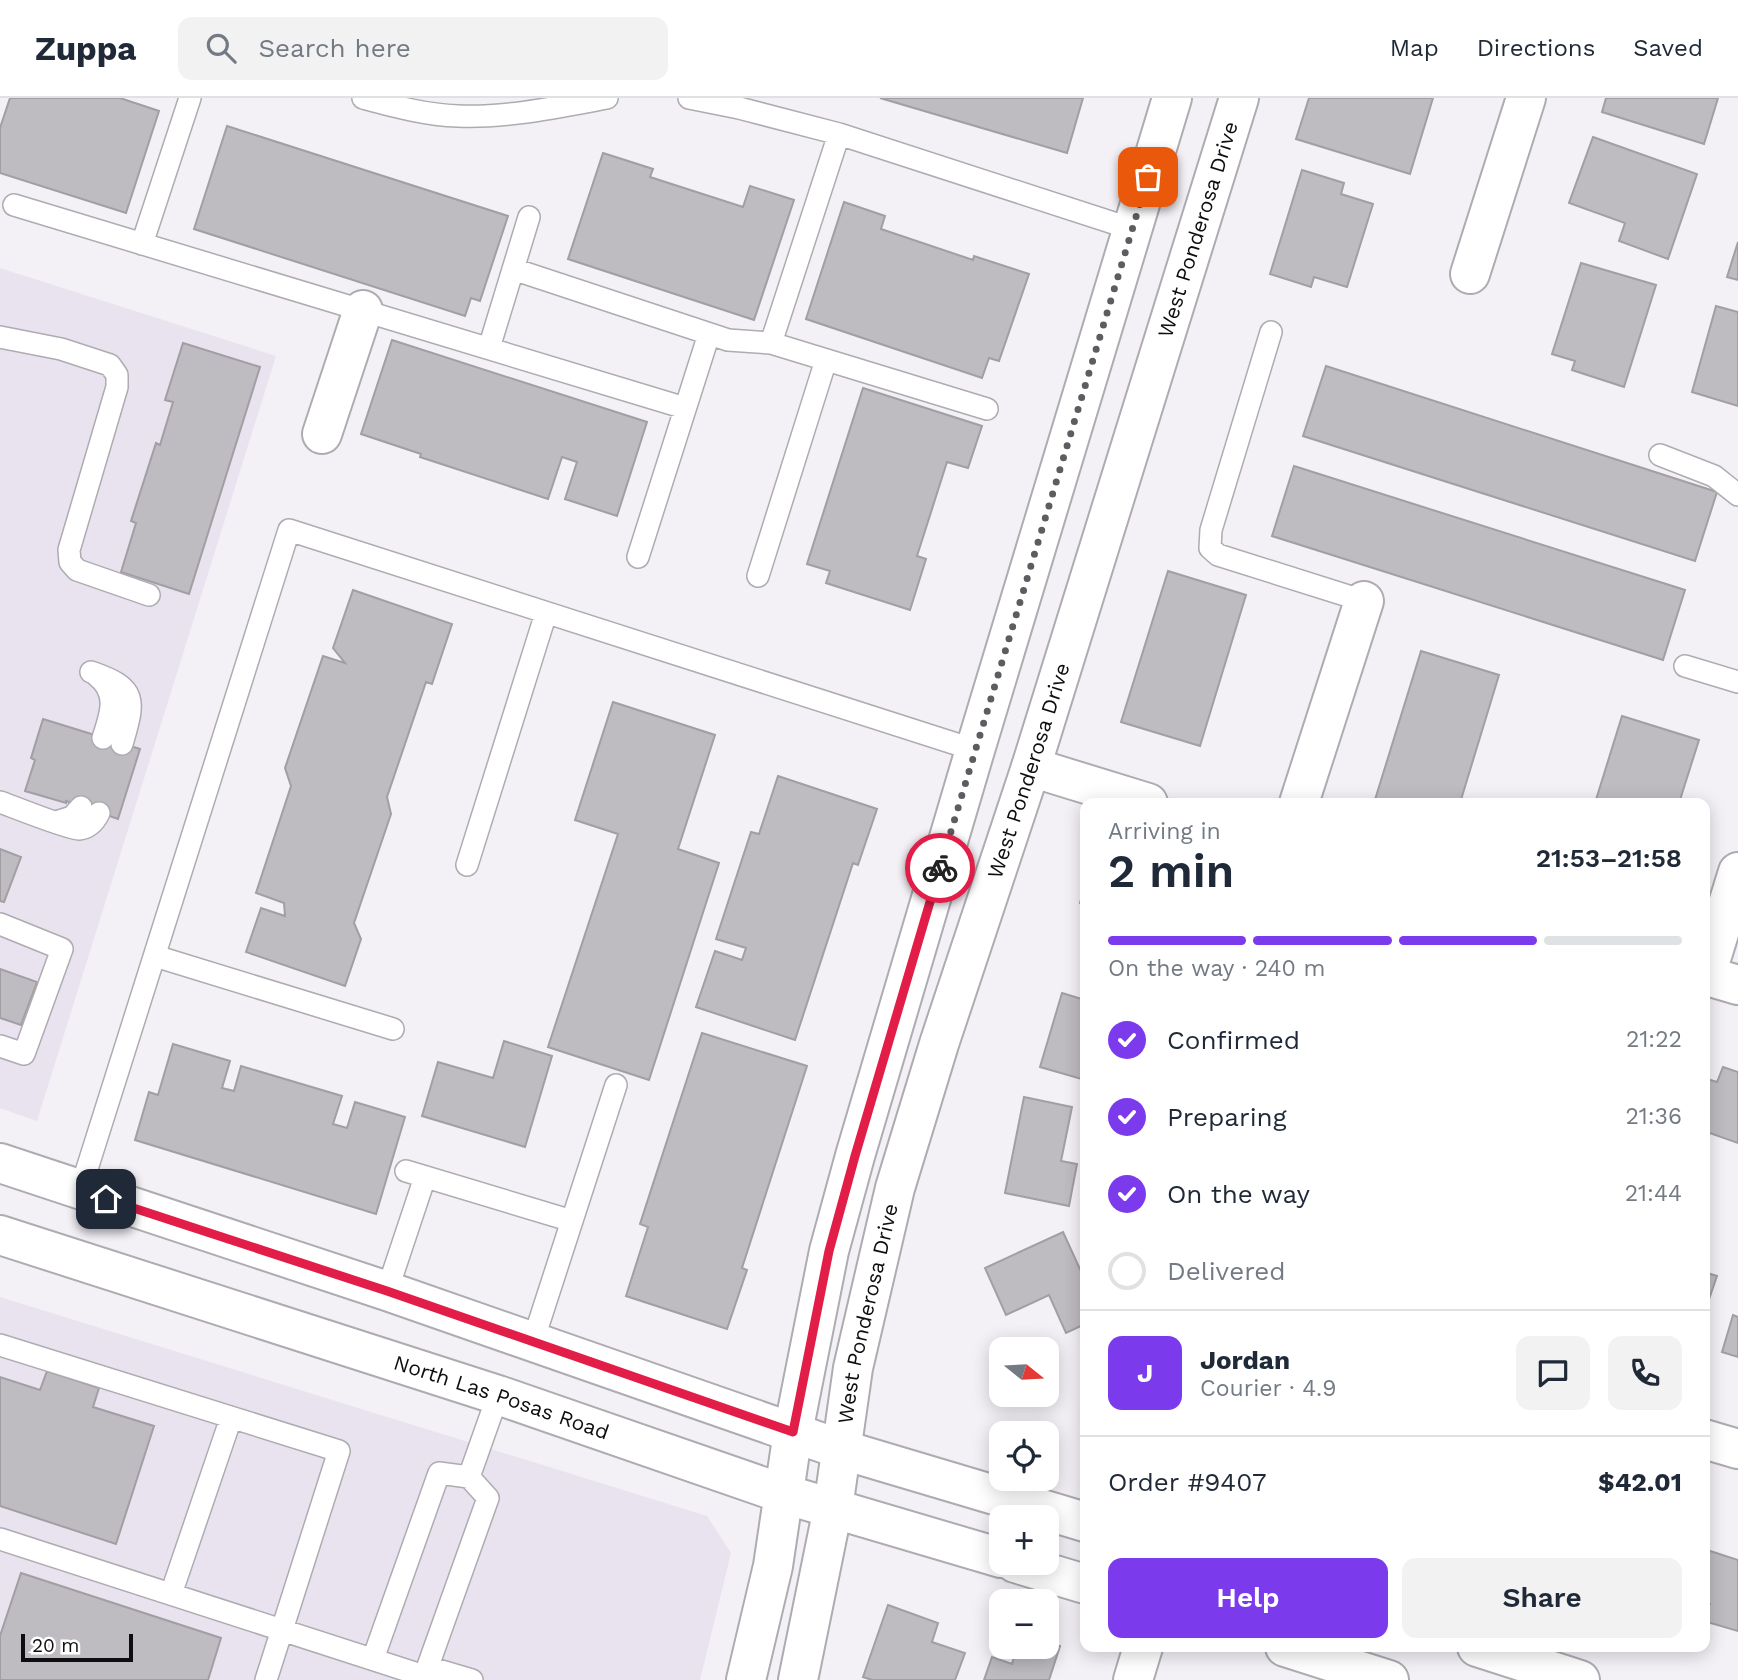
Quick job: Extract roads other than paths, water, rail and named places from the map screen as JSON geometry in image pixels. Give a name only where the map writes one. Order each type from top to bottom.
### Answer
[{"type":"main road","points":[[746,1680],[773,1566],[793,1432],[832,1239],[975,750],[1172,98]]},
{"type":"main road","name":"West Ponderosa Drive","points":[[798,1680],[833,1507],[858,1345],[895,1188],[939,1044],[1031,767],[1239,98]]},
{"type":"main road","points":[[1470,274],[1525,98]]},
{"type":"main road","points":[[322,434],[363,310]]},
{"type":"main road","points":[[1301,798],[1364,601]]},
{"type":"main road","points":[[975,750],[1132,798]]},
{"type":"main road","points":[[1716,978],[1738,872]]},
{"type":"main road","points":[[0,1163],[387,1291],[840,1449],[1080,1521]]},
{"type":"main road","name":"North Las Posas Road","points":[[0,1235],[498,1395],[784,1494],[989,1555]]},
{"type":"main road","points":[[1710,1440],[1738,1449]]},
{"type":"main road","points":[[1055,1575],[1080,1582]]},
{"type":"main road","points":[[1133,1680],[1141,1652]]},
{"type":"main road","points":[[1301,1652],[1389,1680]]},
{"type":"main road","points":[[1493,1652],[1580,1680]]},
{"type":"lane","points":[[142,244],[190,98]]},
{"type":"lane","points":[[363,98],[457,116],[496,115],[566,102],[607,98]]},
{"type":"lane","points":[[689,98],[839,134],[1132,229]]},
{"type":"lane","points":[[771,343],[839,134]]},
{"type":"lane","points":[[14,205],[685,408]]},
{"type":"lane","points":[[489,348],[529,217]]},
{"type":"lane","points":[[513,269],[728,340],[771,343],[987,409]]},
{"type":"lane","points":[[1271,332],[1211,530],[1210,548],[1218,555],[1364,601]]},
{"type":"lane","points":[[638,557],[709,334]]},
{"type":"lane","points":[[0,337],[61,349],[110,366],[117,375],[117,387],[69,550],[70,562],[77,570],[149,595]]},
{"type":"lane","points":[[758,576],[826,360]]},
{"type":"lane","points":[[1660,455],[1714,476],[1738,495]]},
{"type":"lane","points":[[80,1191],[289,530],[975,750]]},
{"type":"lane","points":[[467,864],[547,613]]},
{"type":"lane","points":[[1685,666],[1738,682]]},
{"type":"lane","points":[[91,672],[106,684],[111,692],[113,741]]},
{"type":"lane","points":[[0,802],[81,829],[95,821],[90,810]]},
{"type":"lane","points":[[0,924],[62,949],[24,1054],[0,1046]]},
{"type":"lane","points":[[155,956],[393,1029]]},
{"type":"lane","points":[[533,1341],[616,1086]]},
{"type":"lane","points":[[387,1291],[416,1174],[572,1221]]},
{"type":"lane","points":[[0,1345],[339,1451],[266,1680]]},
{"type":"lane","points":[[469,1477],[498,1395]]},
{"type":"lane","points":[[171,1594],[231,1418]]},
{"type":"lane","points":[[373,1659],[439,1473],[469,1477],[488,1498],[425,1674]]},
{"type":"lane","points":[[0,1539],[373,1659],[425,1674],[472,1680]]}]
